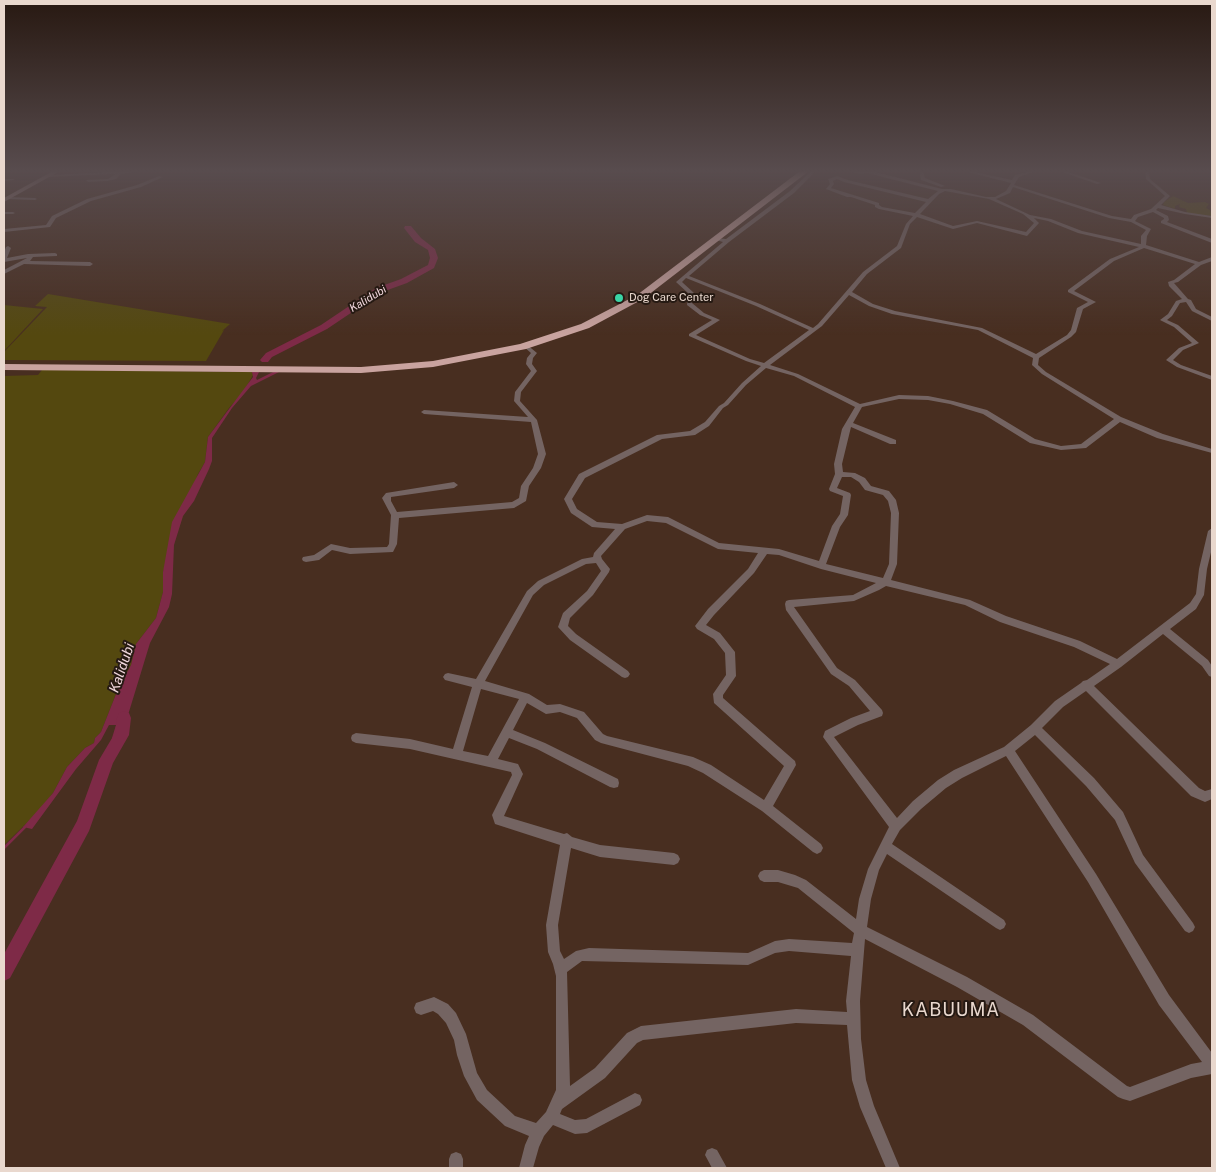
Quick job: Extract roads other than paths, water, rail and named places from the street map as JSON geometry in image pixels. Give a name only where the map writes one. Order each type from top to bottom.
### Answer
[{"type":"highway","points":[[361,367],[472,354],[541,336],[579,323],[612,308],[650,285],[732,226]]},
{"type":"highway","points":[[4,367],[361,367],[433,364],[478,357],[526,346],[585,326],[628,304],[722,240],[740,226]]},
{"type":"highway","points":[[4,363],[45,366]]},
{"type":"street","points":[[4,231],[48,226]]},
{"type":"street","points":[[622,528],[596,525],[574,512],[568,499],[582,476],[660,437],[692,433],[707,424],[720,407],[726,404],[764,366],[820,325],[869,268],[899,246],[907,226]]},
{"type":"street","points":[[947,226],[953,228],[963,226]]},
{"type":"street","points":[[993,226],[1027,234],[1035,226]]},
{"type":"street","points":[[1064,226],[1080,232],[1144,246],[1200,264]]},
{"type":"street","points":[[1143,226],[1148,228],[1154,226]]},
{"type":"street","points":[[1173,226],[1212,241]]},
{"type":"street","points":[[1144,246],[1144,236],[1148,232],[1148,228]]},
{"type":"street","points":[[722,240],[679,282],[690,292],[689,304],[702,314],[717,320],[691,335],[764,366],[796,375],[859,406],[899,397],[928,398],[951,402],[985,412],[1033,440],[1061,448],[1082,446],[1119,419]]},
{"type":"street","points":[[1036,357],[1069,336],[1074,331],[1080,308],[1093,302],[1070,291],[1112,260],[1144,246]]},
{"type":"street","points":[[8,248],[4,259],[55,256]]},
{"type":"street","points":[[4,272],[24,262],[31,256]]},
{"type":"street","points":[[1212,259],[1200,264],[1176,281],[1171,282],[1171,285],[1189,301],[1194,310],[1212,320]]},
{"type":"street","points":[[24,262],[90,264]]},
{"type":"street","points":[[685,276],[721,289],[813,330]]},
{"type":"street","points":[[848,292],[878,308],[984,330],[1000,340],[1036,357]]},
{"type":"street","points":[[1186,300],[1178,302],[1170,314],[1163,320],[1176,326],[1196,343],[1181,349],[1169,360],[1179,366],[1212,378]]},
{"type":"street","points":[[395,515],[514,506],[523,499],[525,486],[537,468],[542,454],[534,420],[517,401],[518,392],[534,371],[529,364],[530,358],[534,353],[526,346]]},
{"type":"street","points":[[1036,357],[1035,365],[1044,373],[1119,419],[1160,436],[1212,452]]},
{"type":"street","points":[[821,566],[836,526],[845,511],[846,495],[833,488],[839,474],[838,464],[849,424],[859,406]]},
{"type":"street","points":[[424,412],[534,420]]},
{"type":"street","points":[[849,424],[893,442]]},
{"type":"street","points":[[839,474],[852,475],[862,480],[868,488],[886,493],[892,500],[895,513],[895,559],[886,581],[854,598],[789,604],[789,607],[834,670],[842,678],[852,683],[878,714],[855,721],[829,734],[828,737],[896,826]]},
{"type":"street","points":[[306,559],[316,558],[331,547],[350,551],[390,550],[393,544],[395,515],[386,498],[389,495],[454,485]]},
{"type":"street","points":[[625,674],[573,637],[563,627],[566,616],[590,593],[606,572],[597,555],[622,528],[648,518],[668,520],[718,546],[765,550],[972,604],[1004,619],[1078,644],[1118,664]]},
{"type":"street","points":[[893,1168],[867,1107],[859,1080],[853,1020],[860,930],[874,868],[885,846],[896,826],[942,784],[958,774],[1008,750],[1035,728],[1059,704],[1118,664],[1188,611],[1197,602],[1200,595],[1202,569],[1212,531]]},
{"type":"street","points":[[765,550],[751,571],[710,612],[700,626],[717,636],[730,652],[731,676],[718,694],[718,700],[791,765],[766,807]]},
{"type":"street","points":[[457,753],[478,684],[530,593],[541,583],[585,561],[598,560]]},
{"type":"street","points":[[1163,629],[1205,663],[1212,673]]},
{"type":"street","points":[[448,677],[525,698],[546,710],[560,708],[580,715],[599,737],[605,740],[689,761],[707,769],[766,807],[818,848]]},
{"type":"street","points":[[1086,684],[1195,792],[1205,797],[1212,794]]},
{"type":"street","points":[[491,762],[525,698]]},
{"type":"street","points":[[1035,728],[1090,782],[1119,816],[1139,859],[1189,927]]},
{"type":"street","points":[[506,732],[541,746],[614,783]]},
{"type":"street","points":[[356,738],[410,744],[457,753],[514,768],[518,774],[498,816],[499,820],[567,839],[600,851],[674,859]]},
{"type":"street","points":[[764,876],[778,876],[802,884],[860,930],[962,982],[1028,1020],[1123,1092],[1130,1094],[1190,1071],[1212,1066],[1164,1000],[1092,878],[1008,750]]},
{"type":"street","points":[[526,1168],[532,1145],[539,1131],[551,1117],[563,1091],[563,993],[560,969],[553,947],[552,925],[567,839]]},
{"type":"street","points":[[885,846],[1000,924]]},
{"type":"street","points":[[560,969],[580,956],[589,954],[748,959],[775,947],[790,945],[858,950]]},
{"type":"street","points":[[421,1008],[434,1004],[443,1008],[452,1018],[461,1039],[471,1076],[482,1095],[510,1121],[539,1131]]},
{"type":"street","points":[[559,1102],[600,1073],[632,1038],[641,1033],[796,1016],[853,1020]]},
{"type":"street","points":[[551,1117],[575,1127],[587,1126],[635,1100]]},
{"type":"waterway","name":"Kalidubi","points":[[265,360],[269,355],[324,327],[379,290],[404,281],[431,266],[434,258],[431,249],[418,240],[408,228]]},
{"type":"waterway","name":"Kalidubi","points":[[4,972],[83,825],[107,760],[122,735],[124,718]]},
{"type":"waterway","points":[[4,848],[25,827]]},
{"type":"place","name":"Dog Care Center","points":[[619,298]]},
{"type":"district","name":"KABUUMA","points":[[951,1010]]}]
